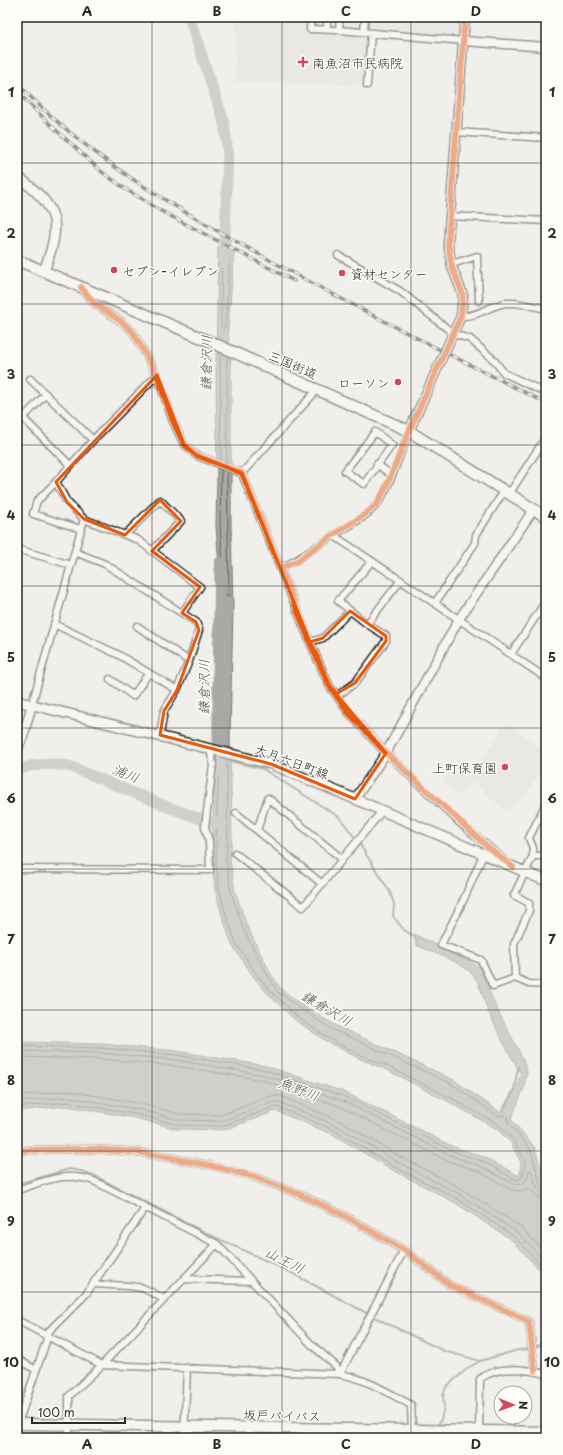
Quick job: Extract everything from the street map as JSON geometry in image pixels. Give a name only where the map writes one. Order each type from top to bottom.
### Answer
[{"type":"highway","name":"三国街道","points":[[17,260],[211,342],[409,431],[546,517]]},
{"type":"highway","name":"坂戸バイパス","points":[[17,1425],[185,1426],[408,1432],[479,1430],[546,1432]]},
{"type":"main road","points":[[17,176],[37,192],[50,208],[54,218],[54,238],[44,272]]},
{"type":"main road","name":"大月六日町線","points":[[17,701],[271,764],[546,881]]},
{"type":"street","points":[[311,17],[310,29],[367,32],[546,47]]},
{"type":"street","points":[[327,17],[327,30]]},
{"type":"street","points":[[339,30],[340,17]]},
{"type":"street","points":[[365,17],[367,32],[367,85]]},
{"type":"street","points":[[281,568],[296,562],[333,535],[364,516],[377,504],[462,316],[463,295],[452,264],[448,243],[465,17]]},
{"type":"street","points":[[456,132],[546,138]]},
{"type":"street","points":[[450,216],[546,221]]},
{"type":"street","points":[[338,255],[400,291],[454,334],[470,339],[494,360],[504,373],[546,393]]},
{"type":"street","points":[[452,264],[477,256],[479,301]]},
{"type":"street","points":[[81,287],[96,304],[122,322],[133,332],[157,375],[173,421],[184,444],[196,455],[242,473],[310,642],[329,684],[348,712],[386,753],[490,850],[513,867]]},
{"type":"street","points":[[462,316],[469,317],[505,303],[524,303],[546,309]]},
{"type":"street","points":[[81,529],[33,514],[38,501],[93,440],[157,375]]},
{"type":"street","points":[[30,379],[93,440]]},
{"type":"street","points":[[242,473],[318,389]]},
{"type":"street","points":[[46,394],[23,418],[70,465]]},
{"type":"street","points":[[375,432],[392,445],[377,464],[364,484],[345,471],[375,432]]},
{"type":"street","points":[[435,603],[475,543],[476,535],[546,437]]},
{"type":"street","points":[[377,464],[391,475]]},
{"type":"street","points":[[56,482],[67,502],[84,518],[138,540],[200,586],[182,613]]},
{"type":"street","points":[[125,535],[160,500],[181,521],[152,551]]},
{"type":"street","points":[[355,799],[386,753],[459,619],[534,509]]},
{"type":"street","points":[[17,750],[23,737],[84,518]]},
{"type":"street","points":[[333,535],[546,678]]},
{"type":"street","points":[[17,549],[71,565]]},
{"type":"street","points":[[75,552],[105,564],[196,622],[199,630],[189,661],[176,690],[164,711],[160,736]]},
{"type":"street","points":[[337,696],[355,683],[386,641],[386,636],[367,624],[338,601],[372,561]]},
{"type":"street","points":[[367,624],[401,580]]},
{"type":"street","points":[[511,654],[546,601]]},
{"type":"street","points":[[310,642],[323,638],[350,611]]},
{"type":"street","points":[[54,624],[119,655],[176,690]]},
{"type":"street","points":[[137,626],[189,661]]},
{"type":"street","points":[[110,679],[133,696],[148,674]]},
{"type":"street","points":[[17,869],[210,870],[210,841],[205,827],[213,764],[210,748]]},
{"type":"street","points":[[257,830],[268,798],[342,858]]},
{"type":"street","points":[[514,978],[514,944],[529,911],[528,903],[514,895],[533,856],[533,848],[529,838],[546,803]]},
{"type":"street","points":[[235,853],[302,907],[382,811]]},
{"type":"street","points":[[236,813],[321,883]]},
{"type":"street","points":[[483,855],[463,901],[441,945],[481,960],[493,986],[514,978],[529,984],[546,985]]},
{"type":"street","points":[[533,856],[546,856]]},
{"type":"street","points":[[17,1151],[91,1149],[138,1152],[208,1164],[252,1176],[304,1196],[343,1215],[404,1250],[450,1285],[529,1322],[535,1371]]},
{"type":"street","points":[[17,1190],[58,1178],[80,1177],[94,1182],[217,1244],[312,1345],[336,1366],[340,1374]]},
{"type":"street","points":[[17,1425],[47,1336],[86,1294],[145,1208]]},
{"type":"street","points":[[69,1438],[69,1396],[102,1365],[217,1244]]},
{"type":"street","points":[[340,1374],[404,1250]]},
{"type":"street","points":[[184,1279],[252,1281]]},
{"type":"street","points":[[93,1284],[143,1288],[164,1299]]},
{"type":"street","points":[[17,1320],[102,1365],[340,1374],[367,1381],[411,1405],[408,1432]]},
{"type":"street","points":[[17,1359],[36,1370]]},
{"type":"street","points":[[184,1438],[187,1368]]},
{"type":"street","points":[[479,1430],[480,1379],[486,1374],[514,1368],[546,1374]]},
{"type":"highlighted area","points":[[157,375],[184,444],[196,455],[242,473],[310,642],[323,638],[350,611],[386,636],[386,641],[355,683],[336,694],[386,753],[355,799],[271,764],[160,735],[164,711],[177,690],[199,630],[196,622],[182,613],[200,587],[152,551],[181,521],[160,500],[125,535],[84,519],[67,502],[56,482]]},
{"type":"shaded area","name":"南魚沼市民病院","points":[[236,17],[465,17],[464,41],[373,37],[367,85],[235,82]]},
{"type":"shaded area","name":"上町保育園","points":[[504,724],[511,726],[546,753],[546,776],[541,772],[519,802],[506,812],[473,781],[459,796],[442,781],[456,769],[474,766],[482,762]]},
{"type":"water","name":"魚野川","points":[[218,246],[234,252],[228,330],[231,365],[231,524],[233,608],[230,735],[232,837],[230,860],[235,891],[247,926],[271,974],[281,989],[309,1010],[335,1025],[454,1080],[501,1113],[516,1089],[521,1073],[507,1050],[492,1019],[477,980],[470,972],[459,964],[416,945],[414,934],[479,967],[497,1009],[523,1059],[527,1072],[524,1088],[511,1119],[535,1148],[546,1191],[546,1277],[513,1241],[454,1202],[391,1169],[332,1134],[276,1111],[224,1130],[177,1129],[135,1118],[67,1106],[17,1111],[17,1042],[101,1044],[177,1051],[266,1066],[344,1092],[454,1147],[484,1157],[519,1176],[521,1163],[511,1143],[497,1129],[387,1070],[358,1058],[324,1040],[294,1019],[266,992],[253,976],[232,945],[222,916],[215,890],[212,861],[215,771],[221,736],[222,608],[216,526]]},
{"type":"waterway","name":"鎌倉沢川","points":[[189,17],[224,122],[228,154],[224,263]]},
{"type":"waterway","name":"鎌倉沢川","points":[[220,562],[218,682],[218,758],[220,773]]},
{"type":"waterway","points":[[229,761],[263,769],[339,817],[356,839]]},
{"type":"waterway","name":"浦川","points":[[17,771],[29,766],[51,764],[69,766],[168,807],[209,822],[223,823]]},
{"type":"waterway","points":[[359,843],[390,892],[394,904],[393,916],[403,929],[416,938]]},
{"type":"waterway","points":[[502,1111],[514,1090],[518,1067]]},
{"type":"waterway","name":"山王川","points":[[17,1184],[69,1169],[93,1175],[206,1233],[282,1268],[376,1318],[444,1351],[480,1361]]},
{"type":"waterway","points":[[438,1425],[444,1408],[443,1396],[446,1387],[468,1368],[480,1361],[518,1350],[531,1349],[546,1342]]},
{"type":"railway","points":[[17,83],[73,135],[103,159],[166,201],[335,296],[546,403]]},
{"type":"railway","points":[[17,92],[102,172],[127,190],[161,211],[294,281]]},
{"type":"cycle path","points":[[281,568],[296,562],[364,515],[377,504],[387,485],[409,431],[461,316],[463,295],[452,267],[448,243],[465,17]]},
{"type":"cycle path","points":[[81,287],[95,304],[122,322],[133,332],[157,375],[173,421],[184,444],[196,455],[242,473],[310,642],[329,685],[348,712],[386,753],[490,849],[513,867]]},
{"type":"cycle path","points":[[17,1151],[91,1149],[138,1152],[208,1165],[252,1176],[303,1196],[343,1215],[404,1250],[450,1285],[529,1322],[535,1371]]},
{"type":"place","name":"南魚沼市民病院","points":[[303,62]]},
{"type":"place","name":"セブン-イレブン","points":[[114,270]]},
{"type":"place","name":"資材センター","points":[[342,273]]},
{"type":"place","name":"ローソン","points":[[398,382]]},
{"type":"place","name":"上町保育園","points":[[505,767]]}]
